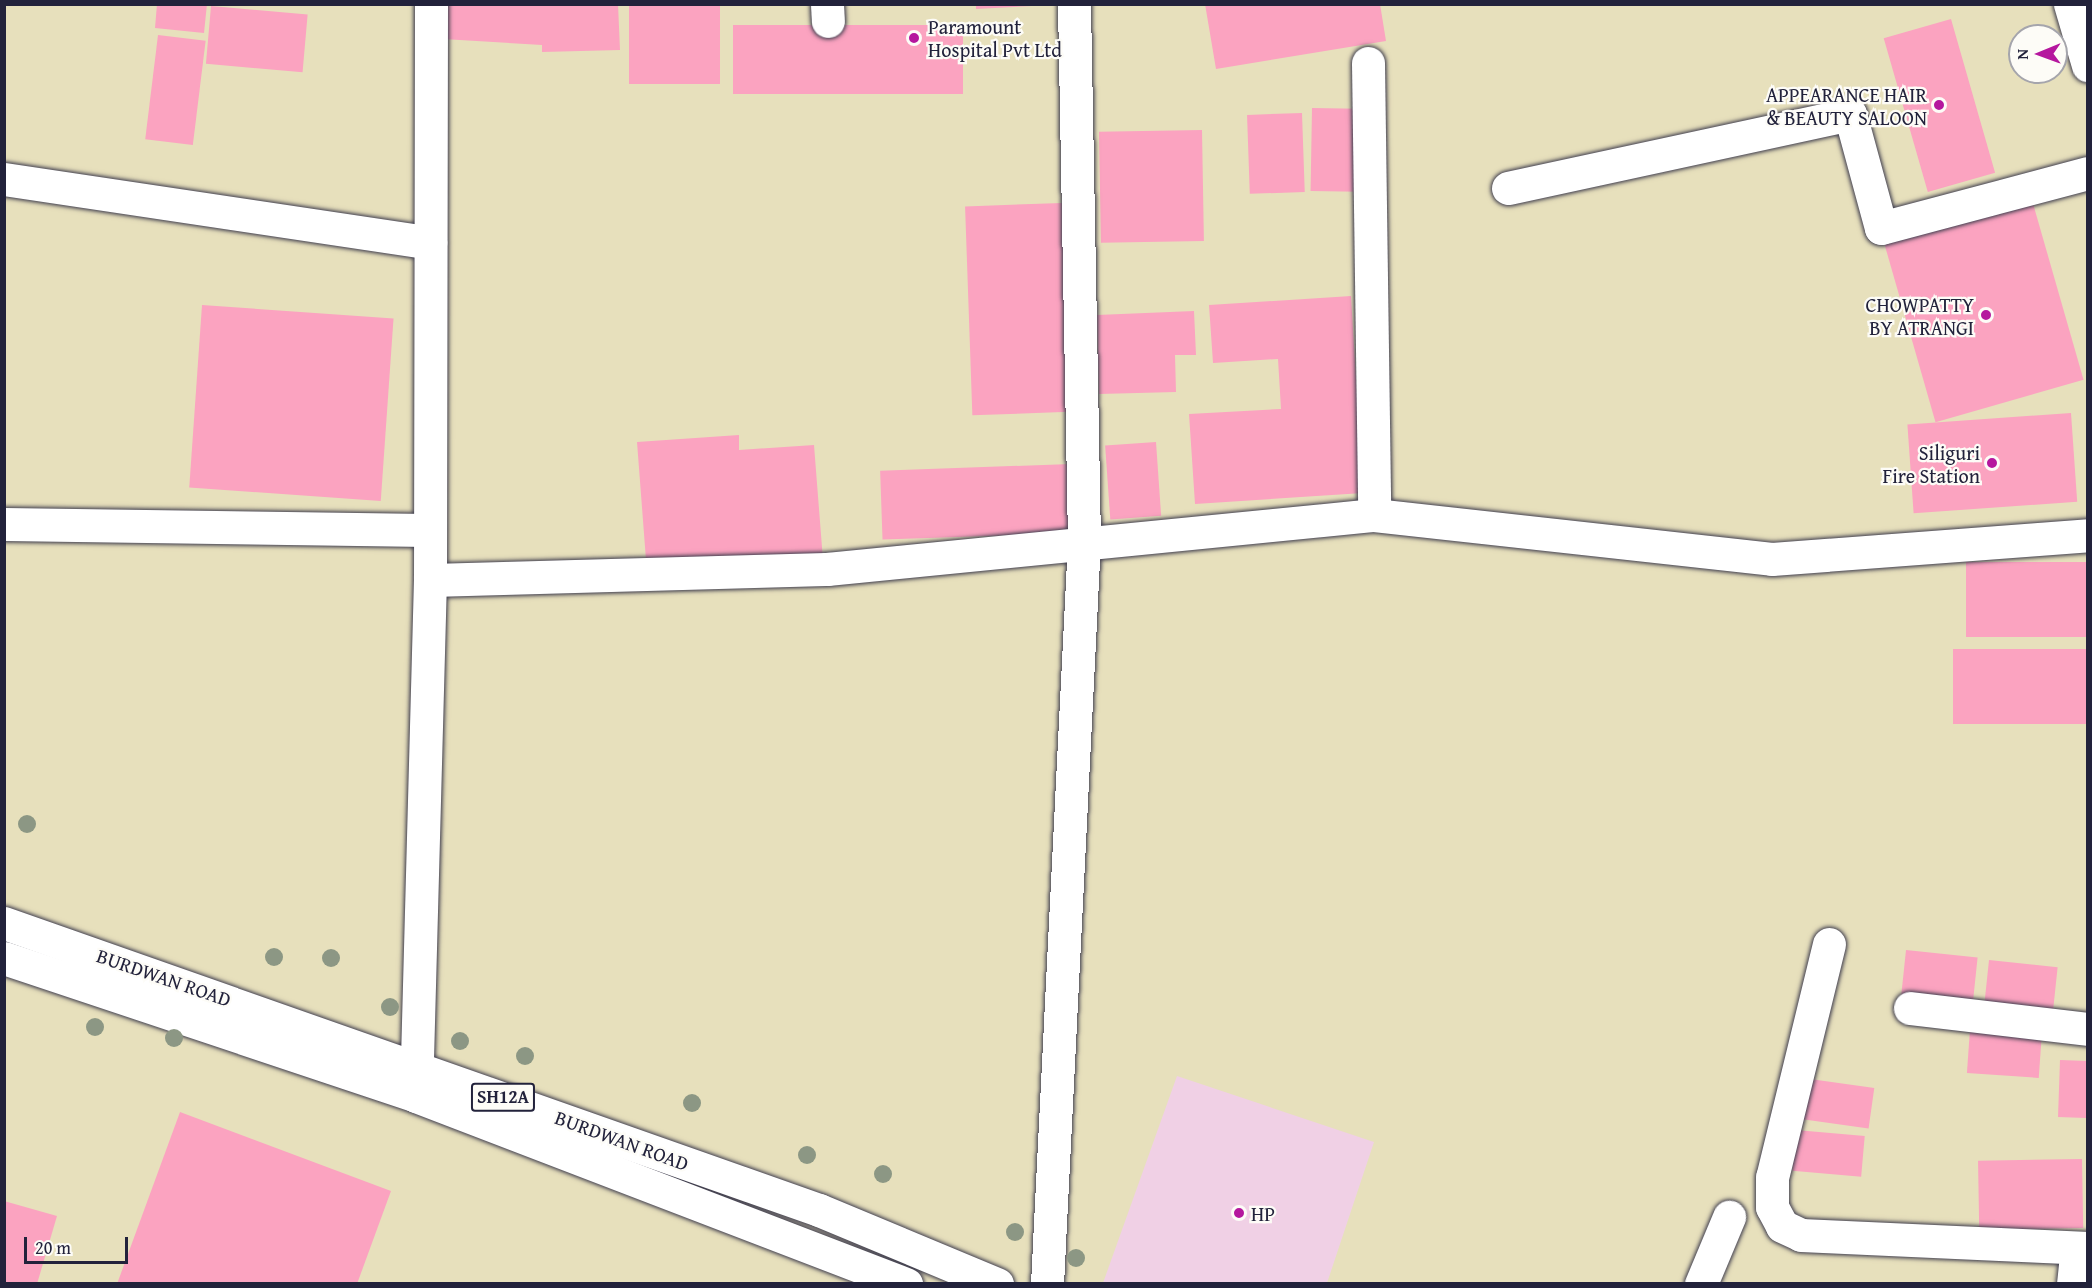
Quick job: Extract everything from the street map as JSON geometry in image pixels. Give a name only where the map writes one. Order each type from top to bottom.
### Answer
[{"type":"street","points":[[417,1081],[430,580],[428,530],[431,4]]},
{"type":"street","points":[[1047,1284],[1084,540],[1074,4]]},
{"type":"street","points":[[2070,4],[2088,65]]},
{"type":"street","points":[[1368,63],[1374,515]]},
{"type":"street","points":[[1508,188],[1850,114],[1881,228],[2088,173]]},
{"type":"street","points":[[4,179],[430,243]]},
{"type":"street","points":[[430,580],[827,569],[1084,540],[1374,515],[1772,559],[2088,535]]},
{"type":"street","points":[[4,524],[428,530]]},
{"type":"street","name":"BURDWAN ROAD","points":[[4,923],[417,1081],[906,1284]]},
{"type":"street","points":[[1829,944],[1772,1177],[1772,1207],[1782,1226],[1801,1235],[2082,1248],[2073,1284]]},
{"type":"street","name":"BURDWAN ROAD","points":[[4,958],[417,1081],[819,1210],[997,1284]]},
{"type":"street","points":[[1910,1008],[2088,1029]]},
{"type":"street","points":[[1701,1284],[1729,1217]]},
{"type":"shaded area","name":"HP","points":[[1177,1076],[1374,1142],[1327,1283],[1103,1283]]},
{"type":"building","points":[[157,4],[207,4],[204,33],[155,28]]},
{"type":"building","points":[[442,4],[618,4],[620,50],[542,52],[542,45],[443,39]]},
{"type":"building","points":[[629,4],[720,4],[720,84],[629,84]]},
{"type":"building","points":[[976,4],[1032,4],[1032,6],[976,9]]},
{"type":"building","points":[[1205,4],[1380,4],[1386,41],[1216,69]]},
{"type":"building","points":[[211,6],[308,14],[303,72],[206,64]]},
{"type":"building","name":"APPEARANCE HAIR & BEAUTY SALOON","points":[[1951,19],[1995,173],[1928,192],[1884,38]]},
{"type":"building","points":[[733,25],[963,25],[963,94],[733,94]]},
{"type":"building","points":[[158,35],[206,41],[193,145],[145,139]]},
{"type":"building","points":[[1312,108],[1360,109],[1359,192],[1311,191]]},
{"type":"building","points":[[1302,113],[1305,192],[1250,194],[1247,115]]},
{"type":"building","points":[[1202,130],[1204,241],[1101,243],[1099,132]]},
{"type":"building","name":"CHOWPATTY BY ATRANGI","points":[[2032,200],[2084,380],[1936,422],[1884,242]]},
{"type":"building","points":[[1062,203],[1069,412],[972,415],[965,206]]},
{"type":"building","points":[[1351,296],[1363,493],[1195,504],[1189,414],[1281,409],[1278,359],[1213,363],[1209,305]]},
{"type":"building","points":[[202,305],[394,318],[381,501],[189,488]]},
{"type":"building","points":[[1194,311],[1196,355],[1175,355],[1176,392],[1099,394],[1097,315]]},
{"type":"building","name":"Siliguri Fire Station","points":[[2071,413],[2077,502],[1914,513],[1907,424]]},
{"type":"building","points":[[739,435],[739,450],[814,445],[823,560],[647,573],[637,442]]},
{"type":"building","points":[[1156,442],[1161,516],[1110,519],[1105,446]]},
{"type":"building","points":[[1071,464],[1073,533],[883,540],[880,471]]},
{"type":"building","points":[[1966,562],[2088,562],[2088,637],[1966,637]]},
{"type":"building","points":[[1953,649],[2088,649],[2088,724],[1953,724]]},
{"type":"building","points":[[1906,950],[1978,958],[1972,1008],[1901,1001]]},
{"type":"building","points":[[1989,960],[2058,967],[2053,1014],[1984,1007]]},
{"type":"building","points":[[1970,1029],[2042,1034],[2039,1078],[1967,1073]]},
{"type":"building","points":[[2060,1060],[2088,1061],[2086,1118],[2058,1117]]},
{"type":"building","points":[[1803,1078],[1874,1088],[1869,1129],[1797,1119]]},
{"type":"building","points":[[180,1112],[391,1191],[357,1284],[117,1284]]},
{"type":"building","points":[[1796,1130],[1865,1136],[1861,1177],[1792,1171]]},
{"type":"building","points":[[2082,1159],[2083,1228],[1979,1230],[1978,1161]]},
{"type":"building","points":[[4,1201],[57,1216],[37,1284],[4,1284]]},
{"type":"place","name":"Paramount Hospital Pvt Ltd","points":[[914,38]]},
{"type":"place","name":"APPEARANCE HAIR & BEAUTY SALOON","points":[[1939,105]]},
{"type":"place","name":"CHOWPATTY BY ATRANGI","points":[[1986,315]]},
{"type":"place","name":"Siliguri Fire Station","points":[[1992,463]]},
{"type":"place","name":"HP","points":[[1239,1213]]}]
